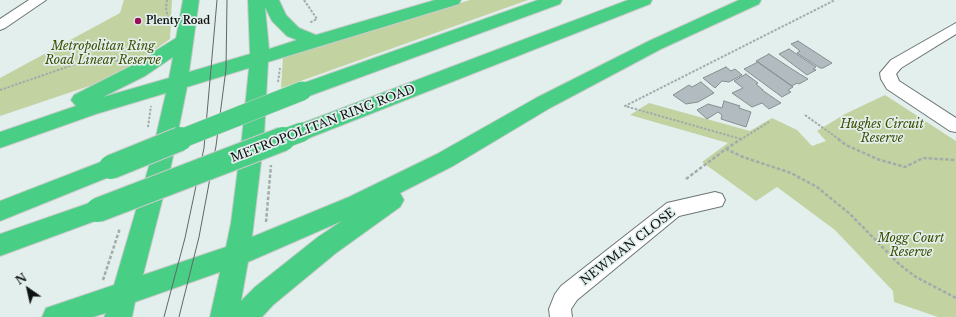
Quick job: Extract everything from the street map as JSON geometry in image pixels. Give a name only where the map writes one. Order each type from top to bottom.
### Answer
[{"type":"highway","points":[[118,317],[160,166],[178,82],[191,0]]},
{"type":"highway","points":[[224,317],[243,223],[252,145],[260,42],[256,0]]},
{"type":"highway","points":[[271,0],[278,17],[293,32],[315,41]]},
{"type":"highway","points":[[0,140],[178,82],[453,0]]},
{"type":"highway","points":[[0,211],[302,91],[554,0]]},
{"type":"highway","name":"METROPOLITAN RING ROAD","points":[[0,245],[98,210],[644,0]]},
{"type":"highway","points":[[56,317],[95,304],[126,291],[237,255],[357,204],[446,160],[543,103],[655,45],[753,0]]},
{"type":"highway","points":[[0,129],[92,95],[133,67],[184,41]]},
{"type":"highway","points":[[243,317],[264,296],[327,245],[369,215],[543,103]]},
{"type":"street","points":[[0,25],[39,0]]},
{"type":"street","points":[[956,28],[896,64],[888,73],[889,79],[893,85],[956,126]]},
{"type":"street","name":"NEWMAN CLOSE","points":[[561,317],[560,309],[563,301],[569,293],[674,210],[715,200]]},
{"type":"path","points":[[304,0],[317,19]]},
{"type":"path","points":[[741,139],[625,106],[835,0]]},
{"type":"path","points":[[278,87],[279,52]]},
{"type":"path","points":[[0,90],[73,65],[90,61],[115,59],[133,67]]},
{"type":"path","points":[[805,115],[846,145],[876,159],[905,167],[923,158],[956,160]]},
{"type":"path","points":[[686,179],[726,149],[769,122]]},
{"type":"path","points":[[726,149],[744,157],[791,173],[817,188],[850,214],[910,273],[931,286],[956,298]]},
{"type":"path","points":[[266,243],[271,164]]},
{"type":"green space","name":"Metropolitan Ring Road Linear Reserve","points":[[124,0],[172,0],[170,39],[116,77],[0,116],[0,78],[120,13]]},
{"type":"green space","points":[[470,0],[528,0],[281,88],[283,57]]},
{"type":"green space","points":[[885,95],[956,141],[956,317],[938,317],[894,302],[893,291],[835,230],[777,187],[756,201],[702,162],[728,143],[630,115],[649,103],[750,131],[772,118],[797,130],[812,146],[826,141],[817,131],[845,114]]},
{"type":"building","points":[[798,41],[832,63],[820,68],[797,53],[800,51],[791,44]]},
{"type":"building","points":[[789,49],[816,67],[813,69],[816,70],[807,75],[779,54]]},
{"type":"building","points":[[769,54],[808,79],[792,86],[756,61]]},
{"type":"building","points":[[758,62],[793,87],[788,90],[791,92],[782,97],[744,69]]},
{"type":"building","points":[[726,67],[731,71],[735,69],[742,75],[729,82],[722,81],[715,88],[703,78]]},
{"type":"building","points":[[746,74],[758,83],[756,84],[762,90],[781,103],[769,109],[762,103],[752,107],[732,93],[743,88],[734,81]]},
{"type":"building","points":[[701,82],[714,93],[698,102],[686,104],[673,95],[689,85],[692,87]]},
{"type":"building","points":[[724,101],[740,106],[739,108],[751,112],[746,127],[721,119],[722,115],[718,112],[707,119],[697,110],[708,104],[722,108]]},
{"type":"tram line","points":[[164,317],[185,238],[204,148],[217,0]]},
{"type":"tram line","points":[[179,317],[199,237],[216,146],[226,69],[227,0]]},
{"type":"place","name":"Plenty Road","points":[[138,21]]},
{"type":"park label","name":"Hughes Circuit Reserve","points":[[882,132]]},
{"type":"park label","name":"Mogg Court Reserve","points":[[911,246]]}]
